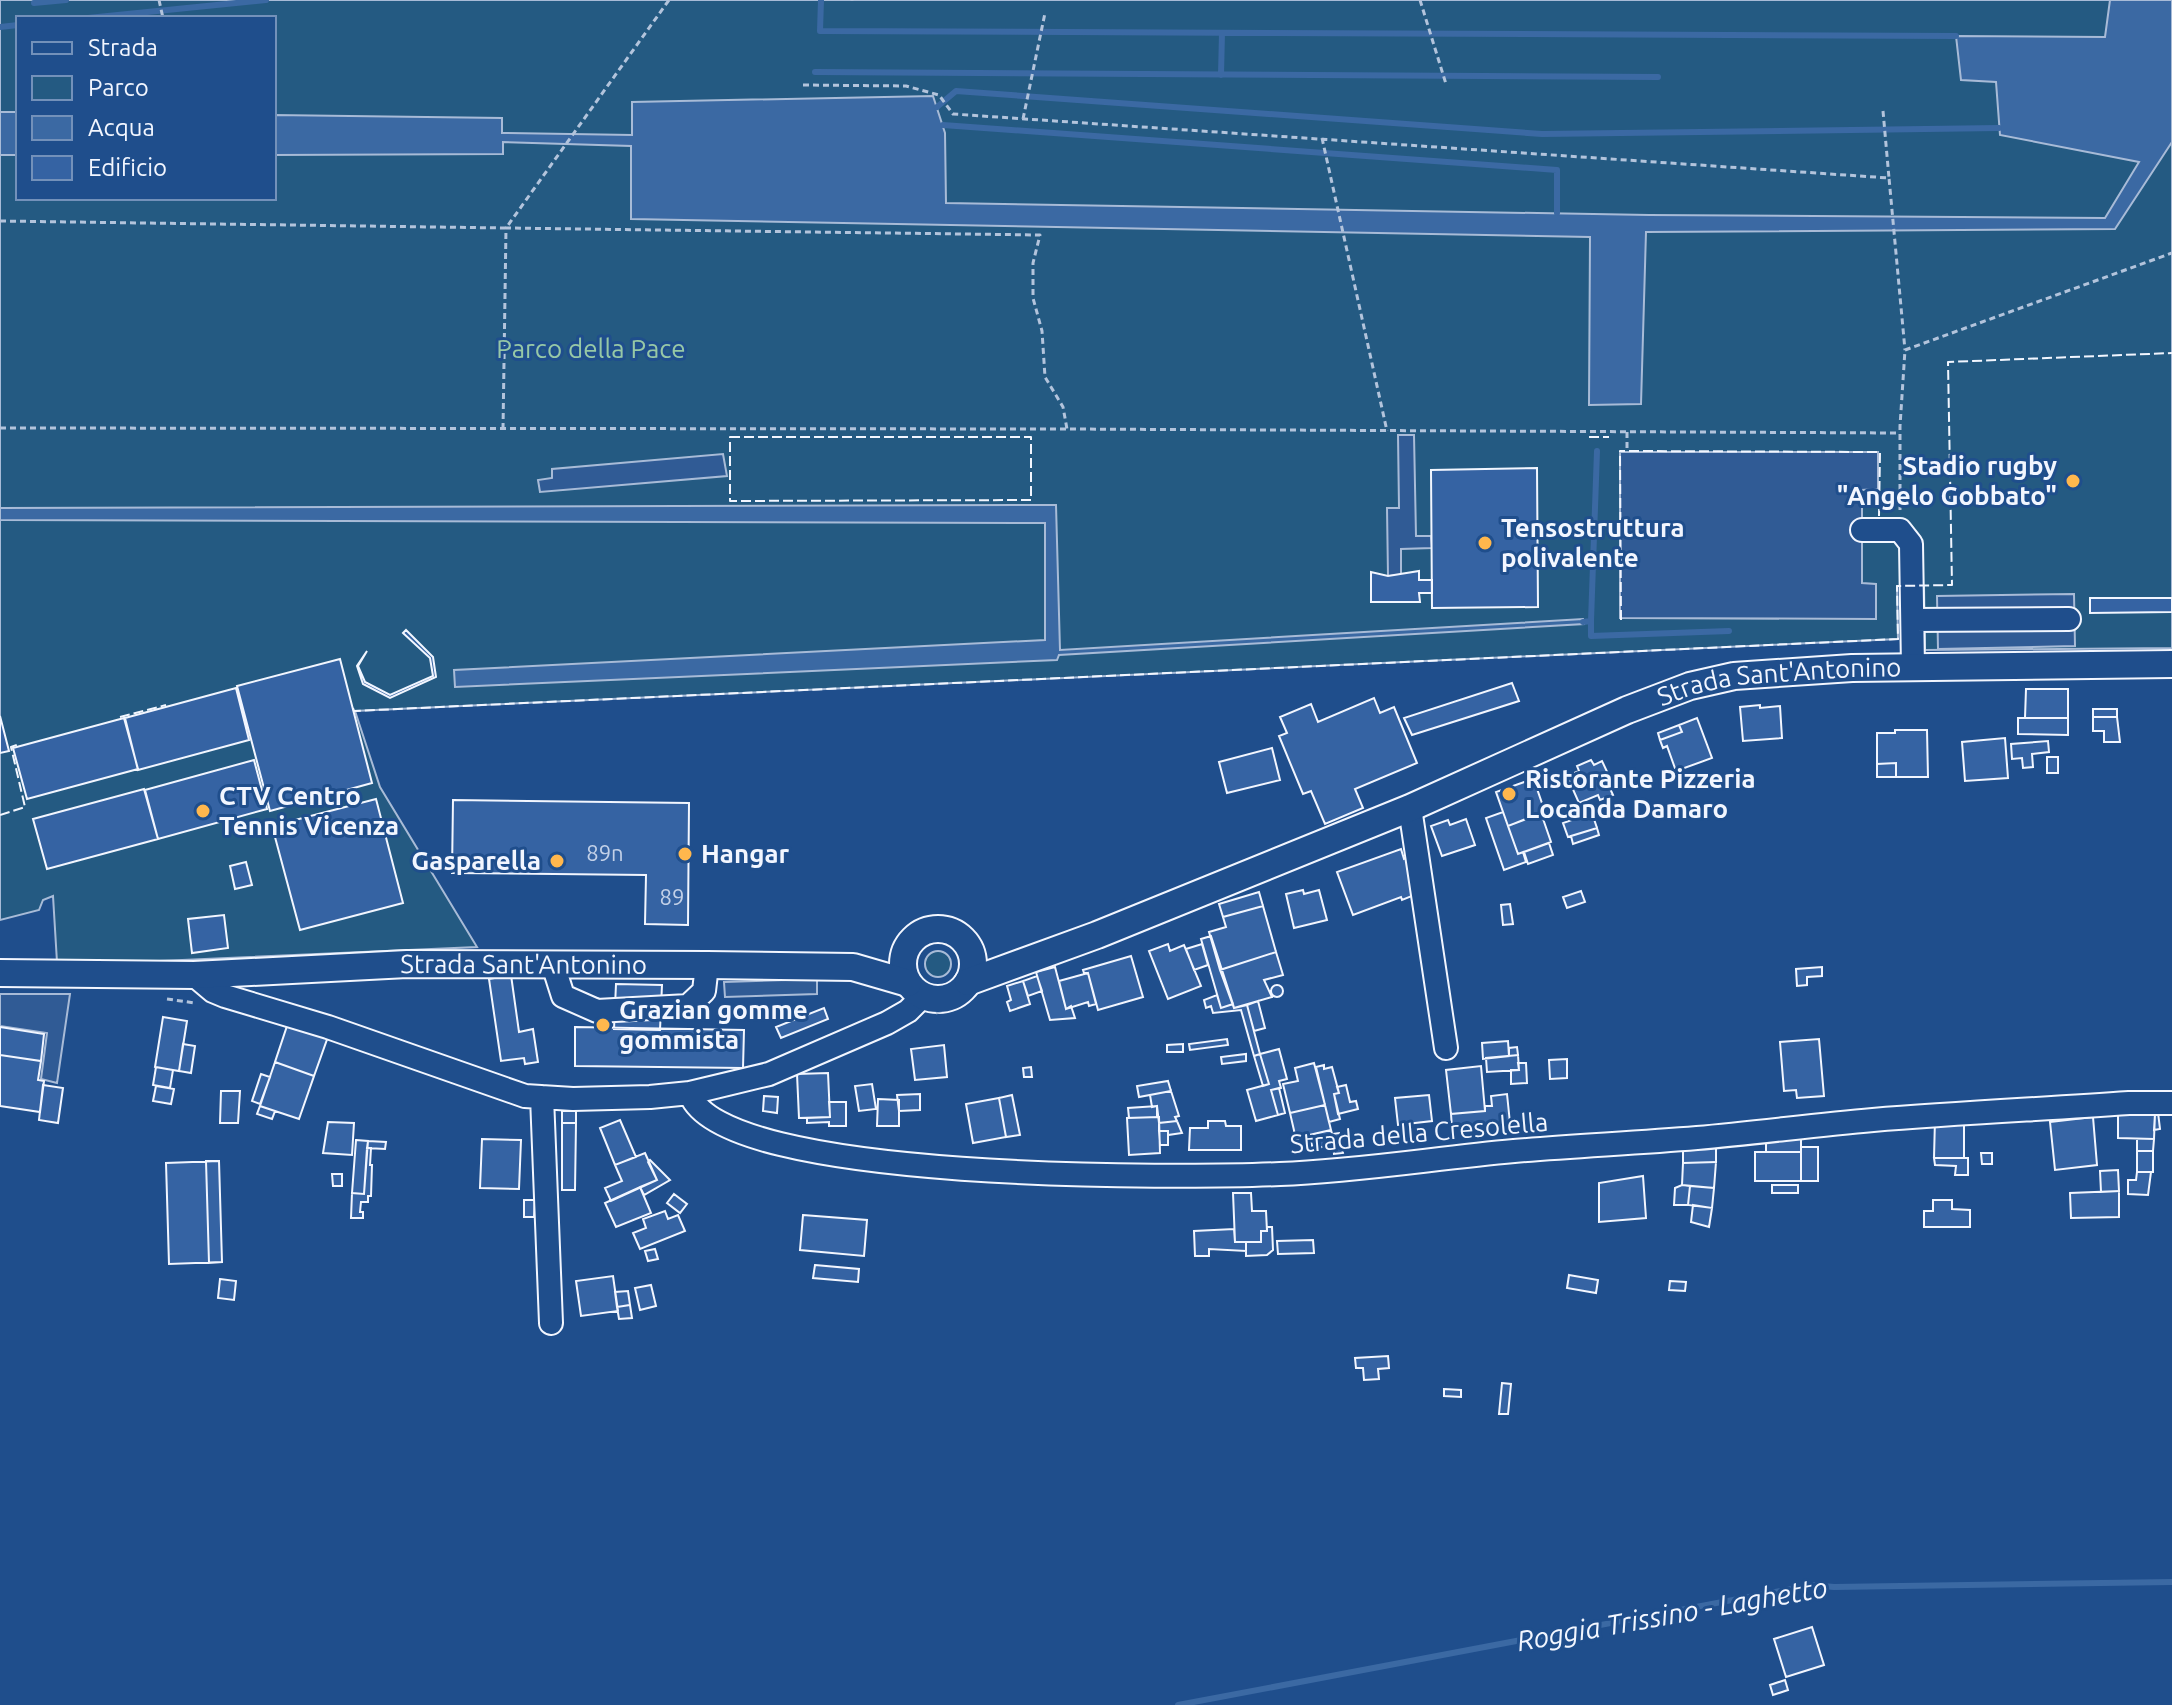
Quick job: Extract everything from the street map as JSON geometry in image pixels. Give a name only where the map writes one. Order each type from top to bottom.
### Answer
[{"type":"main road","name":"Strada Sant'Antonino","points":[[853,967],[919,999],[943,999],[961,990],[969,990],[1039,955],[1097,935],[1410,808],[1627,710],[1690,686],[1734,676],[1913,667],[2172,664]]},
{"type":"main road","name":"Strada Sant'Antonino","points":[[0,973],[194,975],[407,964],[853,967],[881,957],[919,933],[943,928],[955,932],[982,950],[1003,955],[1039,955]]},
{"type":"main road","points":[[964,940],[973,960],[969,990]]},
{"type":"main road","points":[[910,941],[902,962],[919,999]]},
{"type":"street","points":[[1862,530],[1900,530],[1911,544],[1913,667]]},
{"type":"street","points":[[1913,620],[2069,619]]},
{"type":"street","points":[[1410,808],[1446,1048]]},
{"type":"street","points":[[557,963],[556,974],[563,996],[597,1011],[688,1006],[704,991],[707,965]]},
{"type":"street","name":"Strada Sant'Antonino","points":[[194,975],[213,991],[225,996],[328,1027],[525,1096],[542,1097],[650,1097],[690,1093],[769,1074],[887,1023],[908,1011],[919,999]]},
{"type":"street","name":"Strada della Cresolella","points":[[690,1093],[691,1100],[704,1115],[722,1125],[796,1148],[991,1172],[1112,1177],[1282,1174],[1873,1120],[2129,1103],[2172,1103]]},
{"type":"street","points":[[542,1097],[551,1323]]},
{"type":"path","points":[[503,429],[506,228],[669,0]]},
{"type":"path","points":[[1420,0],[1446,84]]},
{"type":"path","points":[[1023,119],[1045,13]]},
{"type":"path","points":[[803,85],[906,86],[941,96],[953,114],[1889,178]]},
{"type":"path","points":[[1883,111],[1905,350],[1900,433],[1900,530]]},
{"type":"path","points":[[1322,138],[1387,431]]},
{"type":"path","points":[[0,221],[1040,235],[1033,263],[1033,298],[1042,331],[1045,377],[1063,407],[1067,429]]},
{"type":"path","points":[[1905,350],[2172,253]]},
{"type":"path","points":[[0,428],[1900,433]]},
{"type":"path","points":[[1627,432],[1627,452]]},
{"type":"path","points":[[919,999],[969,990]]},
{"type":"green space","name":"Parco della Pace","points":[[0,0],[2172,0],[2172,648],[1925,650],[1924,586],[1897,586],[1898,639],[355,711],[380,787],[477,947],[114,963],[57,962],[53,896],[43,900],[39,910],[0,920]]},
{"type":"green space","points":[[938,951],[947,955],[951,964],[947,973],[938,977],[929,973],[925,964],[929,955]]},
{"type":"shaded area","points":[[1398,435],[1414,435],[1416,536],[1431,536],[1432,548],[1401,549],[1401,575],[1388,576],[1387,508],[1399,508]]},
{"type":"shaded area","points":[[1620,452],[1878,452],[1878,489],[1862,490],[1862,583],[1876,584],[1876,619],[1620,618]]},
{"type":"shaded area","points":[[723,454],[727,476],[540,492],[538,480],[552,478],[552,469]]},
{"type":"shaded area","points":[[2074,594],[2075,646],[1938,649],[1937,596]]},
{"type":"shaded area","points":[[817,979],[817,994],[725,997],[724,982]]},
{"type":"shaded area","points":[[0,994],[70,994],[57,1083],[41,1079],[47,1033],[0,1026]]},
{"type":"water","points":[[2110,0],[2172,0],[2172,142],[2115,229],[1646,232],[1641,404],[1589,405],[1590,237],[631,219],[631,146],[503,142],[503,154],[276,155],[276,115],[502,118],[502,133],[632,135],[632,102],[933,96],[945,133],[946,203],[1649,215],[2105,218],[2139,162],[2000,135],[1996,82],[1961,80],[1956,36],[2105,37]]},
{"type":"water","points":[[0,112],[16,112],[16,155],[0,155]]},
{"type":"water","points":[[1056,505],[1060,650],[1583,619],[1584,624],[1059,655],[1057,660],[455,687],[454,670],[1045,640],[1045,523],[0,520],[0,508]]},
{"type":"building","name":"Tensostruttura polivalente","points":[[1537,468],[1538,607],[1432,608],[1431,470]]},
{"type":"building","points":[[1419,571],[1419,580],[1432,580],[1432,593],[1419,593],[1420,602],[1371,602],[1371,572],[1388,576]]},
{"type":"building","points":[[2090,598],[2172,598],[2172,612],[2090,613]]},
{"type":"building","points":[[406,630],[433,657],[436,677],[390,698],[363,684],[357,666],[367,651],[358,666],[365,682],[390,695],[433,676],[430,658],[403,633]]},
{"type":"building","points":[[340,659],[372,783],[270,811],[237,686]]},
{"type":"building","points":[[1512,683],[1519,701],[1412,735],[1404,718]]},
{"type":"building","points":[[236,688],[249,740],[138,770],[125,718]]},
{"type":"building","points":[[2026,689],[2068,689],[2068,718],[2025,718]]},
{"type":"building","points":[[1374,698],[1380,713],[1394,707],[1417,763],[1355,789],[1363,808],[1325,824],[1311,791],[1303,794],[1279,736],[1287,733],[1280,717],[1311,704],[1318,722]]},
{"type":"building","points":[[1760,705],[1760,708],[1780,706],[1782,738],[1743,741],[1740,707]]},
{"type":"building","points":[[2093,709],[2117,709],[2117,717],[2093,717]]},
{"type":"building","points":[[0,716],[9,751],[0,753]]},
{"type":"building","points":[[2093,717],[2117,717],[2120,742],[2104,742],[2104,731],[2093,731]]},
{"type":"building","points":[[124,718],[138,769],[27,799],[13,748]]},
{"type":"building","points":[[1697,718],[1712,758],[1676,771],[1667,746],[1663,748],[1660,740],[1682,732],[1679,725]]},
{"type":"building","points":[[2018,718],[2068,718],[2068,735],[2018,734]]},
{"type":"building","points":[[1679,725],[1682,732],[1660,740],[1658,733]]},
{"type":"building","points":[[1895,730],[1927,730],[1928,777],[1896,777],[1896,763],[1877,764],[1877,733],[1895,733]]},
{"type":"building","points":[[2005,738],[2008,778],[1965,781],[1962,742]]},
{"type":"building","points":[[2048,741],[2049,752],[2032,754],[2033,767],[2023,768],[2022,758],[2012,759],[2011,744]]},
{"type":"building","points":[[1272,748],[1280,780],[1227,793],[1219,762]]},
{"type":"building","points":[[2047,757],[2058,757],[2058,773],[2047,773]]},
{"type":"building","points":[[254,760],[267,809],[158,839],[145,790]]},
{"type":"building","points":[[1591,760],[1594,765],[1602,761],[1613,795],[1600,800],[1598,795],[1579,803],[1567,776],[1579,771],[1577,766]]},
{"type":"building","points":[[1896,763],[1896,777],[1877,777],[1877,764]]},
{"type":"building","points":[[1527,781],[1529,786],[1535,783],[1545,812],[1508,826],[1496,792]]},
{"type":"building","points":[[144,789],[158,839],[47,869],[33,819]]},
{"type":"building","points":[[376,799],[403,903],[300,930],[272,826]]},
{"type":"building","points":[[453,800],[689,803],[688,925],[645,924],[646,875],[452,873]]},
{"type":"building","points":[[1503,812],[1518,854],[1523,852],[1526,862],[1504,870],[1486,818]]},
{"type":"building","points":[[1541,813],[1551,842],[1518,854],[1508,826]]},
{"type":"building","points":[[1592,813],[1597,828],[1568,837],[1563,823]]},
{"type":"building","points":[[1466,819],[1475,845],[1442,856],[1431,826],[1448,820],[1450,825]]},
{"type":"building","points":[[1597,828],[1599,835],[1573,844],[1571,836]]},
{"type":"building","points":[[1549,843],[1553,855],[1528,864],[1524,852]]},
{"type":"building","points":[[1401,849],[1404,859],[1409,857],[1417,894],[1353,915],[1337,872]]},
{"type":"building","points":[[246,862],[252,885],[235,889],[230,866]]},
{"type":"building","points":[[1303,890],[1304,894],[1319,890],[1327,920],[1294,928],[1286,894]]},
{"type":"building","points":[[1581,891],[1585,902],[1567,908],[1563,897]]},
{"type":"building","points":[[1259,892],[1263,906],[1223,917],[1219,904]]},
{"type":"building","points":[[1510,904],[1513,924],[1503,925],[1501,905]]},
{"type":"building","points":[[1263,906],[1276,952],[1220,970],[1209,932],[1226,927],[1223,917]]},
{"type":"building","points":[[224,915],[228,948],[192,953],[188,919]]},
{"type":"building","points":[[1211,936],[1233,1004],[1221,1008],[1201,939]]},
{"type":"building","points":[[1168,944],[1170,951],[1184,945],[1201,986],[1168,999],[1149,951]]},
{"type":"building","points":[[1202,944],[1208,965],[1194,970],[1186,949]]},
{"type":"building","points":[[1276,952],[1283,975],[1264,980],[1272,997],[1234,1008],[1220,970]]},
{"type":"building","points":[[1131,956],[1143,997],[1098,1010],[1088,973],[1083,970]]},
{"type":"building","points":[[1055,967],[1066,1009],[1071,1006],[1075,1018],[1050,1020],[1036,972]]},
{"type":"building","points":[[1822,967],[1822,976],[1807,977],[1807,985],[1797,986],[1796,969]]},
{"type":"building","points":[[1088,973],[1096,1004],[1089,1006],[1088,1002],[1066,1009],[1059,981]]},
{"type":"building","points":[[511,975],[519,1032],[533,1029],[538,1062],[525,1064],[524,1058],[501,1061],[489,979]]},
{"type":"building","points":[[1037,976],[1042,991],[1028,996],[1023,981]]},
{"type":"building","points":[[1023,981],[1030,1004],[1010,1011],[1007,986]]},
{"type":"building","points":[[616,984],[662,985],[660,1030],[614,1029]]},
{"type":"building","points":[[1277,985],[1283,991],[1277,997],[1271,991]]},
{"type":"building","points":[[1217,995],[1221,1008],[1233,1004],[1234,1008],[1247,1005],[1260,1054],[1254,1056],[1241,1010],[1213,1013],[1211,1006],[1206,1008],[1204,1000]]},
{"type":"building","points":[[1258,1001],[1265,1028],[1254,1031],[1247,1005]]},
{"type":"building","points":[[824,1008],[828,1019],[781,1038],[776,1027]]},
{"type":"building","points":[[163,1017],[187,1021],[179,1071],[155,1067]]},
{"type":"building","points":[[290,1017],[330,1031],[314,1076],[275,1062]]},
{"type":"building","points":[[0,1027],[44,1034],[41,1061],[0,1055]]},
{"type":"building","points":[[575,1027],[744,1030],[743,1068],[575,1066]]},
{"type":"building","points":[[1227,1039],[1228,1045],[1190,1050],[1189,1044]]},
{"type":"building","points":[[1819,1039],[1824,1096],[1797,1098],[1796,1090],[1784,1091],[1780,1042]]},
{"type":"building","points":[[1508,1041],[1509,1056],[1483,1059],[1482,1043]]},
{"type":"building","points":[[183,1044],[195,1046],[191,1073],[179,1071]]},
{"type":"building","points":[[1183,1044],[1183,1052],[1167,1052],[1167,1045]]},
{"type":"building","points":[[944,1045],[947,1077],[915,1080],[911,1049]]},
{"type":"building","points":[[1517,1047],[1518,1055],[1509,1056],[1509,1048]]},
{"type":"building","points":[[1279,1049],[1287,1079],[1279,1081],[1281,1088],[1271,1090],[1278,1115],[1256,1121],[1247,1090],[1269,1084],[1260,1054]]},
{"type":"building","points":[[1246,1054],[1246,1061],[1222,1064],[1221,1057]]},
{"type":"building","points":[[1260,1054],[1269,1084],[1263,1086],[1254,1056]]},
{"type":"building","points":[[0,1055],[41,1061],[38,1080],[44,1081],[40,1112],[0,1106]]},
{"type":"building","points":[[1518,1055],[1519,1070],[1487,1072],[1486,1058]]},
{"type":"building","points":[[1567,1059],[1567,1078],[1550,1079],[1549,1060]]},
{"type":"building","points":[[275,1062],[314,1076],[299,1119],[260,1106]]},
{"type":"building","points":[[1314,1063],[1325,1105],[1290,1113],[1283,1084],[1298,1081],[1295,1068]]},
{"type":"building","points":[[1518,1063],[1526,1063],[1527,1083],[1511,1084],[1511,1070],[1519,1070]]},
{"type":"building","points":[[1324,1065],[1324,1069],[1332,1067],[1339,1093],[1334,1094],[1340,1119],[1329,1122],[1316,1067]]},
{"type":"building","points":[[1481,1066],[1485,1111],[1451,1114],[1446,1070]]},
{"type":"building","points":[[156,1067],[173,1070],[170,1088],[153,1085]]},
{"type":"building","points":[[1031,1067],[1032,1077],[1024,1077],[1023,1068]]},
{"type":"building","points":[[828,1073],[830,1117],[799,1118],[797,1074]]},
{"type":"building","points":[[261,1074],[270,1077],[260,1104],[252,1101]]},
{"type":"building","points":[[1168,1081],[1171,1091],[1139,1097],[1137,1086]]},
{"type":"building","points":[[872,1084],[876,1109],[859,1111],[855,1086]]},
{"type":"building","points":[[43,1085],[63,1088],[58,1123],[39,1120]]},
{"type":"building","points":[[1346,1085],[1350,1102],[1356,1101],[1358,1109],[1338,1114],[1334,1094],[1339,1093],[1337,1087]]},
{"type":"building","points":[[156,1086],[174,1089],[171,1104],[153,1101]]},
{"type":"building","points":[[1279,1088],[1285,1113],[1278,1115],[1271,1090]]},
{"type":"building","points":[[221,1091],[240,1091],[238,1123],[220,1123]]},
{"type":"building","points":[[1171,1091],[1179,1116],[1175,1117],[1177,1121],[1159,1123],[1157,1106],[1152,1107],[1150,1095]]},
{"type":"building","points":[[920,1094],[920,1110],[899,1111],[897,1095]]},
{"type":"building","points":[[1507,1094],[1510,1123],[1452,1128],[1451,1114],[1485,1111],[1485,1106],[1492,1106],[1491,1096]]},
{"type":"building","points":[[1012,1095],[1020,1135],[1006,1137],[999,1098]]},
{"type":"building","points":[[1429,1095],[1432,1121],[1398,1125],[1395,1098]]},
{"type":"building","points":[[764,1096],[778,1097],[777,1113],[763,1111]]},
{"type":"building","points":[[999,1098],[1006,1137],[973,1143],[966,1104]]},
{"type":"building","points":[[878,1099],[899,1100],[899,1126],[877,1126]]},
{"type":"building","points":[[829,1102],[846,1102],[846,1126],[829,1126],[829,1122],[807,1123],[807,1118],[830,1117]]},
{"type":"building","points":[[2157,1104],[2160,1129],[2154,1130],[2155,1114]]},
{"type":"building","points":[[1325,1105],[1331,1130],[1309,1135],[1310,1140],[1306,1141],[1304,1137],[1296,1139],[1290,1113]]},
{"type":"building","points":[[260,1106],[275,1111],[272,1119],[257,1114]]},
{"type":"building","points":[[1157,1106],[1157,1117],[1129,1118],[1128,1108]]},
{"type":"building","points":[[562,1111],[576,1111],[576,1123],[562,1123]]},
{"type":"building","points":[[2118,1114],[2155,1114],[2154,1139],[2118,1138]]},
{"type":"building","points":[[1159,1117],[1160,1153],[1129,1155],[1127,1118]]},
{"type":"building","points":[[2093,1117],[2097,1165],[2055,1170],[2050,1122]]},
{"type":"building","points":[[1935,1119],[1964,1119],[1964,1158],[1934,1158]]},
{"type":"building","points":[[620,1120],[636,1157],[615,1165],[600,1128]]},
{"type":"building","points":[[1177,1121],[1182,1133],[1168,1135],[1168,1131],[1159,1131],[1159,1123]]},
{"type":"building","points":[[1208,1121],[1225,1121],[1226,1126],[1241,1126],[1241,1150],[1189,1150],[1190,1128],[1208,1128]]},
{"type":"building","points":[[328,1122],[354,1123],[352,1155],[323,1153]]},
{"type":"building","points":[[562,1123],[576,1123],[575,1190],[562,1190]]},
{"type":"building","points":[[1331,1130],[1335,1144],[1313,1149],[1309,1135]]},
{"type":"building","points":[[1159,1131],[1168,1131],[1168,1145],[1160,1145]]},
{"type":"building","points":[[1339,1133],[1343,1153],[1334,1154],[1332,1134]]},
{"type":"building","points":[[1766,1138],[1801,1138],[1801,1152],[1766,1152]]},
{"type":"building","points":[[482,1139],[521,1140],[519,1189],[480,1188]]},
{"type":"building","points":[[2137,1139],[2154,1139],[2153,1151],[2137,1151]]},
{"type":"building","points":[[356,1140],[368,1141],[364,1194],[352,1193]]},
{"type":"building","points":[[368,1141],[386,1142],[385,1149],[367,1148]]},
{"type":"building","points":[[1716,1144],[1716,1162],[1683,1163],[1683,1147]]},
{"type":"building","points":[[1801,1147],[1818,1147],[1818,1181],[1801,1181]]},
{"type":"building","points":[[367,1148],[371,1148],[371,1196],[368,1196],[368,1202],[361,1202],[363,1218],[351,1218],[352,1193],[364,1194]]},
{"type":"building","points":[[2137,1151],[2153,1151],[2153,1172],[2137,1172]]},
{"type":"building","points":[[1755,1152],[1801,1152],[1801,1181],[1755,1181]]},
{"type":"building","points":[[645,1153],[657,1180],[611,1201],[605,1188],[622,1181],[615,1165]]},
{"type":"building","points":[[1981,1153],[1992,1153],[1992,1164],[1982,1164]]},
{"type":"building","points":[[1934,1158],[1968,1158],[1968,1175],[1955,1175],[1956,1166],[1935,1165]]},
{"type":"building","points":[[650,1160],[670,1180],[644,1195],[640,1187],[657,1180],[648,1162]]},
{"type":"building","points":[[206,1161],[219,1161],[222,1262],[209,1263]]},
{"type":"building","points":[[219,1161],[222,1262],[169,1264],[166,1163]]},
{"type":"building","points":[[1716,1162],[1714,1188],[1682,1185],[1683,1163]]},
{"type":"building","points":[[2118,1170],[2119,1191],[2101,1192],[2100,1171]]},
{"type":"building","points":[[2137,1172],[2151,1172],[2148,1195],[2128,1194],[2128,1180],[2136,1180]]},
{"type":"building","points":[[332,1174],[342,1174],[342,1186],[333,1186]]},
{"type":"building","points":[[1643,1176],[1646,1218],[1599,1222],[1599,1183]]},
{"type":"building","points":[[1772,1185],[1798,1185],[1798,1193],[1772,1193]]},
{"type":"building","points":[[1690,1186],[1688,1205],[1674,1205],[1675,1188]]},
{"type":"building","points":[[1690,1186],[1714,1188],[1712,1208],[1688,1205]]},
{"type":"building","points":[[640,1187],[651,1213],[616,1227],[605,1203]]},
{"type":"building","points":[[2119,1191],[2119,1217],[2071,1218],[2070,1193]]},
{"type":"building","points":[[1233,1193],[1251,1193],[1252,1211],[1266,1211],[1267,1231],[1261,1231],[1261,1242],[1235,1242]]},
{"type":"building","points":[[674,1194],[687,1204],[680,1213],[667,1203]]},
{"type":"building","points":[[524,1200],[535,1200],[534,1217],[524,1217]]},
{"type":"building","points":[[1933,1200],[1952,1200],[1952,1209],[1970,1210],[1970,1227],[1924,1227],[1924,1211],[1933,1211]]},
{"type":"building","points":[[1693,1205],[1712,1208],[1709,1227],[1691,1222]]},
{"type":"building","points":[[665,1211],[668,1219],[678,1215],[685,1231],[640,1249],[633,1233],[646,1228],[643,1219]]},
{"type":"building","points":[[803,1215],[867,1220],[864,1256],[800,1250]]},
{"type":"building","points":[[1267,1227],[1272,1227],[1273,1250],[1267,1255],[1246,1256],[1246,1242],[1261,1242],[1261,1231],[1267,1231]]},
{"type":"building","points":[[1234,1229],[1235,1242],[1246,1242],[1246,1251],[1209,1249],[1209,1256],[1195,1256],[1194,1231]]},
{"type":"building","points":[[1313,1240],[1314,1253],[1278,1254],[1277,1241]]},
{"type":"building","points":[[655,1249],[658,1259],[648,1261],[645,1251]]},
{"type":"building","points":[[815,1265],[859,1269],[858,1282],[813,1278]]},
{"type":"building","points":[[1569,1275],[1598,1280],[1596,1293],[1567,1288]]},
{"type":"building","points":[[613,1276],[618,1311],[581,1316],[576,1281]]},
{"type":"building","points":[[220,1279],[236,1281],[234,1300],[218,1298]]},
{"type":"building","points":[[1670,1281],[1686,1282],[1685,1291],[1669,1290]]},
{"type":"building","points":[[651,1285],[656,1306],[640,1310],[635,1288]]},
{"type":"building","points":[[628,1291],[630,1305],[617,1307],[615,1292]]},
{"type":"building","points":[[630,1305],[632,1318],[619,1319],[617,1307]]},
{"type":"building","points":[[1388,1356],[1389,1368],[1378,1369],[1379,1379],[1364,1380],[1363,1368],[1356,1368],[1355,1358]]},
{"type":"building","points":[[1502,1383],[1511,1384],[1508,1414],[1499,1414]]},
{"type":"building","points":[[1444,1389],[1461,1390],[1461,1397],[1444,1396]]},
{"type":"building","points":[[1812,1627],[1824,1665],[1786,1677],[1774,1639]]},
{"type":"building","points":[[1785,1680],[1788,1690],[1773,1695],[1770,1685]]},
{"type":"waterway","points":[[34,3],[66,0]]},
{"type":"waterway","points":[[108,16],[266,0]]},
{"type":"waterway","points":[[821,0],[820,31],[1956,36]]},
{"type":"waterway","points":[[0,27],[16,25]]},
{"type":"waterway","points":[[1221,75],[1222,33]]},
{"type":"waterway","points":[[815,72],[1658,77]]},
{"type":"waterway","points":[[937,107],[956,91],[1542,134],[1999,128]]},
{"type":"waterway","points":[[943,125],[1557,170],[1557,213]]},
{"type":"waterway","points":[[1591,621],[1597,451]]},
{"type":"waterway","points":[[1583,622],[1591,621],[1591,636],[1729,631]]},
{"type":"waterway","name":"Roggia Trissino - Laghetto","points":[[1178,1705],[1812,1585],[2172,1582]]},
{"type":"fence","points":[[353,708],[354,711],[1898,639],[1897,586],[1952,585],[1948,362],[2172,353]]},
{"type":"fence","points":[[730,437],[1031,437],[1031,500],[730,501],[730,437]]},
{"type":"fence","points":[[1589,437],[1609,437]]},
{"type":"fence","points":[[1621,620],[1620,451],[1625,451]]},
{"type":"fence","points":[[1629,451],[1880,452],[1879,516]]},
{"type":"fence","points":[[120,717],[166,705]]},
{"type":"fence","points":[[0,815],[25,807],[11,747],[19,744]]},
{"type":"place","name":"Stadio rugby \"Angelo Gobbato\"","points":[[2073,481]]},
{"type":"place","name":"Tensostruttura polivalente","points":[[1485,543]]},
{"type":"place","name":"Ristorante Pizzeria Locanda Damaro","points":[[1509,794]]},
{"type":"place","name":"CTV Centro Tennis Vicenza","points":[[203,811]]},
{"type":"place","name":"Hangar","points":[[685,854]]},
{"type":"place","name":"Gasparella","points":[[557,861]]},
{"type":"place","name":"Grazian gomme gommista","points":[[603,1025]]}]
